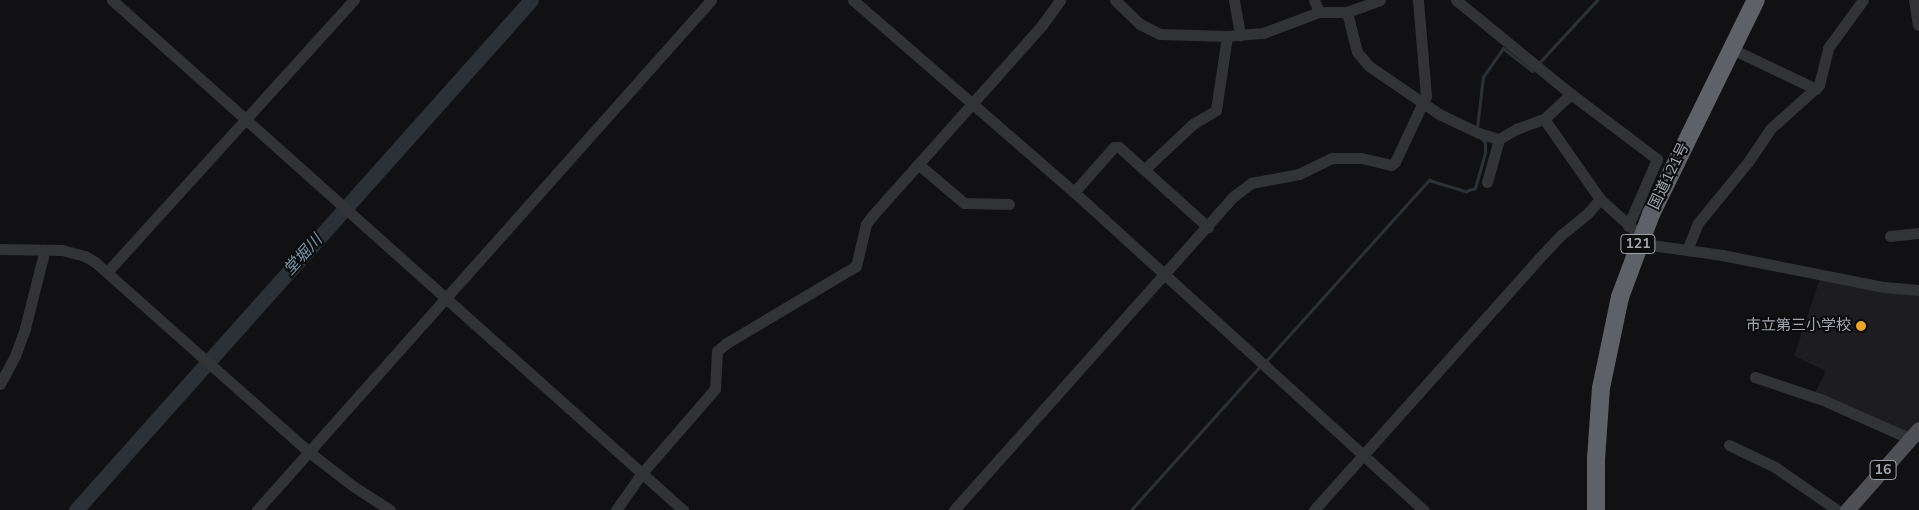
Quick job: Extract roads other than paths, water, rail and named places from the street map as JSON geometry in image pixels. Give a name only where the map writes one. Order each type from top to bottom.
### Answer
[{"type":"highway","name":"国道121号","points":[[1596,510],[1596,459],[1606,359],[1634,232],[1732,49],[1756,0]]},
{"type":"main road","name":"16","points":[[1847,510],[1915,434]]},
{"type":"street","points":[[112,0],[683,510]]},
{"type":"street","points":[[108,271],[354,0]]},
{"type":"street","points":[[257,510],[711,0]]},
{"type":"street","points":[[853,0],[1074,192],[1424,510]]},
{"type":"street","points":[[616,510],[642,473],[715,389],[717,352],[725,344],[856,266],[866,224],[1042,25],[1060,0]]},
{"type":"street","points":[[1116,0],[1140,24],[1160,34],[1226,36],[1263,33],[1336,5],[1347,12],[1357,52],[1370,66],[1422,104],[1455,122],[1499,139]]},
{"type":"street","points":[[1234,0],[1240,35]]},
{"type":"street","points":[[1314,0],[1319,12]]},
{"type":"street","points":[[1347,12],[1380,0]]},
{"type":"street","points":[[954,510],[1234,196],[1250,183],[1299,174],[1332,158],[1361,158],[1391,165],[1395,162],[1426,96],[1418,0]]},
{"type":"street","points":[[1456,0],[1571,94],[1656,159],[1634,232]]},
{"type":"street","points":[[1687,250],[1691,236],[1698,223],[1748,162],[1770,128],[1820,85],[1828,48],[1863,0]]},
{"type":"street","points":[[1914,0],[1918,26]]},
{"type":"street","points":[[1145,169],[1193,124],[1216,110],[1226,36]]},
{"type":"street","points":[[1732,49],[1816,88]]},
{"type":"street","points":[[1487,182],[1499,139],[1516,129],[1544,119],[1571,94]]},
{"type":"street","points":[[1544,119],[1600,200],[1651,246],[1687,250],[1884,287],[1919,290]]},
{"type":"street","points":[[1074,192],[1114,147],[1119,147],[1208,227]]},
{"type":"street","points":[[918,164],[964,203],[1009,204]]},
{"type":"street","points":[[1314,510],[1544,253],[1600,200]]},
{"type":"street","points":[[1890,236],[1919,233]]},
{"type":"street","points":[[0,249],[45,249],[79,254],[108,271],[309,452],[353,486],[390,510]]},
{"type":"street","points":[[0,384],[15,356],[25,328],[45,249]]},
{"type":"street","points":[[1754,377],[1915,434]]},
{"type":"street","points":[[1729,445],[1775,467],[1837,510]]},
{"type":"waterway","name":"堂堀川","points":[[76,510],[531,0]]},
{"type":"waterway","points":[[1538,64],[1597,0]]},
{"type":"waterway","points":[[1477,128],[1483,77],[1503,48],[1532,71],[1535,68]]},
{"type":"waterway","points":[[1266,361],[1429,180],[1466,191],[1475,188],[1485,152],[1485,143],[1481,138]]},
{"type":"waterway","points":[[1131,510],[1260,366]]},
{"type":"place","name":"市立第三小学校","points":[[1861,326]]}]
